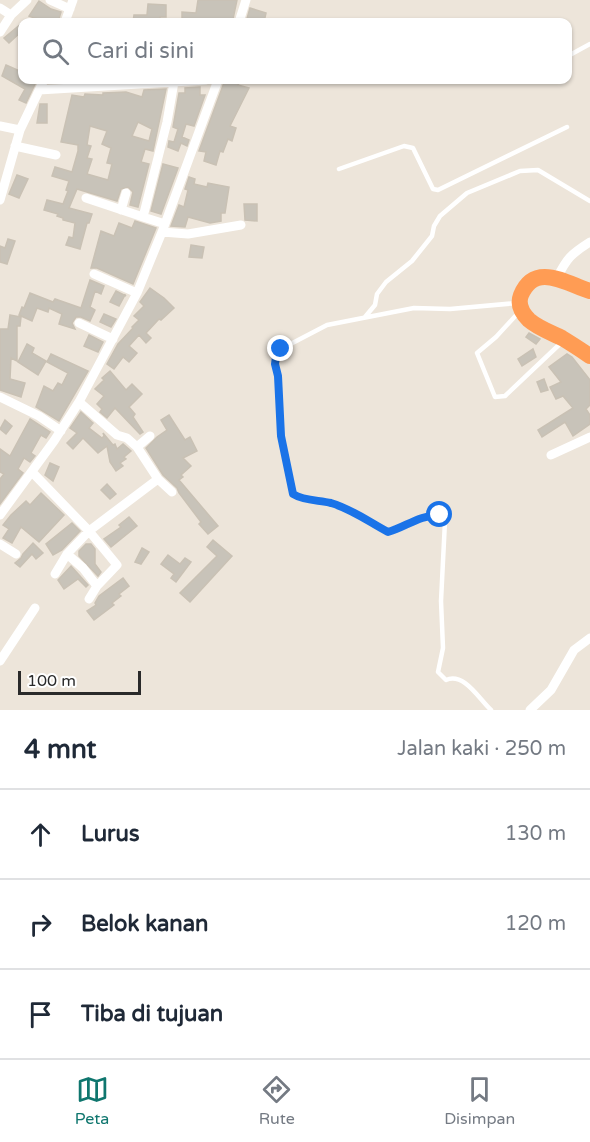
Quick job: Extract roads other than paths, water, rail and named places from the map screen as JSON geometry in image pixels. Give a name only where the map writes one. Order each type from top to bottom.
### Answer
[{"type":"highway","points":[[590,291],[557,278],[545,276],[537,278],[522,292],[520,307],[531,322],[590,356]]},
{"type":"street","points":[[0,32],[11,15],[27,0]]},
{"type":"street","points":[[50,0],[72,4]]},
{"type":"street","points":[[239,18],[246,0]]},
{"type":"street","points":[[0,8],[11,15]]},
{"type":"street","points":[[0,200],[20,130],[42,84]]},
{"type":"street","points":[[39,90],[102,84]]},
{"type":"street","points":[[143,217],[167,122],[174,84]]},
{"type":"street","points":[[0,515],[61,431],[79,402],[137,293],[217,84]]},
{"type":"street","points":[[0,126],[20,130]]},
{"type":"street","points":[[15,146],[56,155]]},
{"type":"street","points":[[121,210],[126,193]]},
{"type":"street","points":[[86,198],[143,217],[163,228],[189,234],[241,225]]},
{"type":"street","points":[[557,278],[572,253],[590,242]]},
{"type":"street","points":[[94,274],[137,293]]},
{"type":"street","points":[[79,323],[113,339]]},
{"type":"street","points":[[0,397],[39,416],[61,431]]},
{"type":"street","points":[[79,402],[117,435],[127,438],[137,447],[158,479],[172,492]]},
{"type":"street","points":[[137,447],[150,436]]},
{"type":"street","points":[[551,455],[590,437]]},
{"type":"street","points":[[32,472],[89,531],[117,565],[97,586],[89,599]]},
{"type":"street","points":[[55,574],[67,554],[89,531],[158,479]]},
{"type":"street","points":[[0,544],[16,554]]},
{"type":"street","points":[[67,554],[97,586]]},
{"type":"street","points":[[0,662],[35,608]]},
{"type":"street","points":[[530,710],[551,690],[573,650],[590,638]]},
{"type":"lane","points":[[572,53],[590,44]]},
{"type":"lane","points":[[339,169],[404,146],[413,148],[433,189],[438,190],[567,127]]},
{"type":"lane","points":[[365,317],[375,305],[377,294],[386,282],[412,261],[432,236],[434,226],[440,216],[467,193],[520,171],[537,170],[590,201]]},
{"type":"lane","points":[[491,710],[459,679],[443,679],[438,672],[443,648],[441,601],[445,521],[443,517],[440,515],[426,516],[388,532],[359,515],[331,503],[293,494],[281,436],[276,357],[281,349],[327,325],[365,317],[414,308],[520,307]]},
{"type":"lane","points":[[520,307],[496,337],[477,352],[495,397],[506,396],[565,340]]}]
